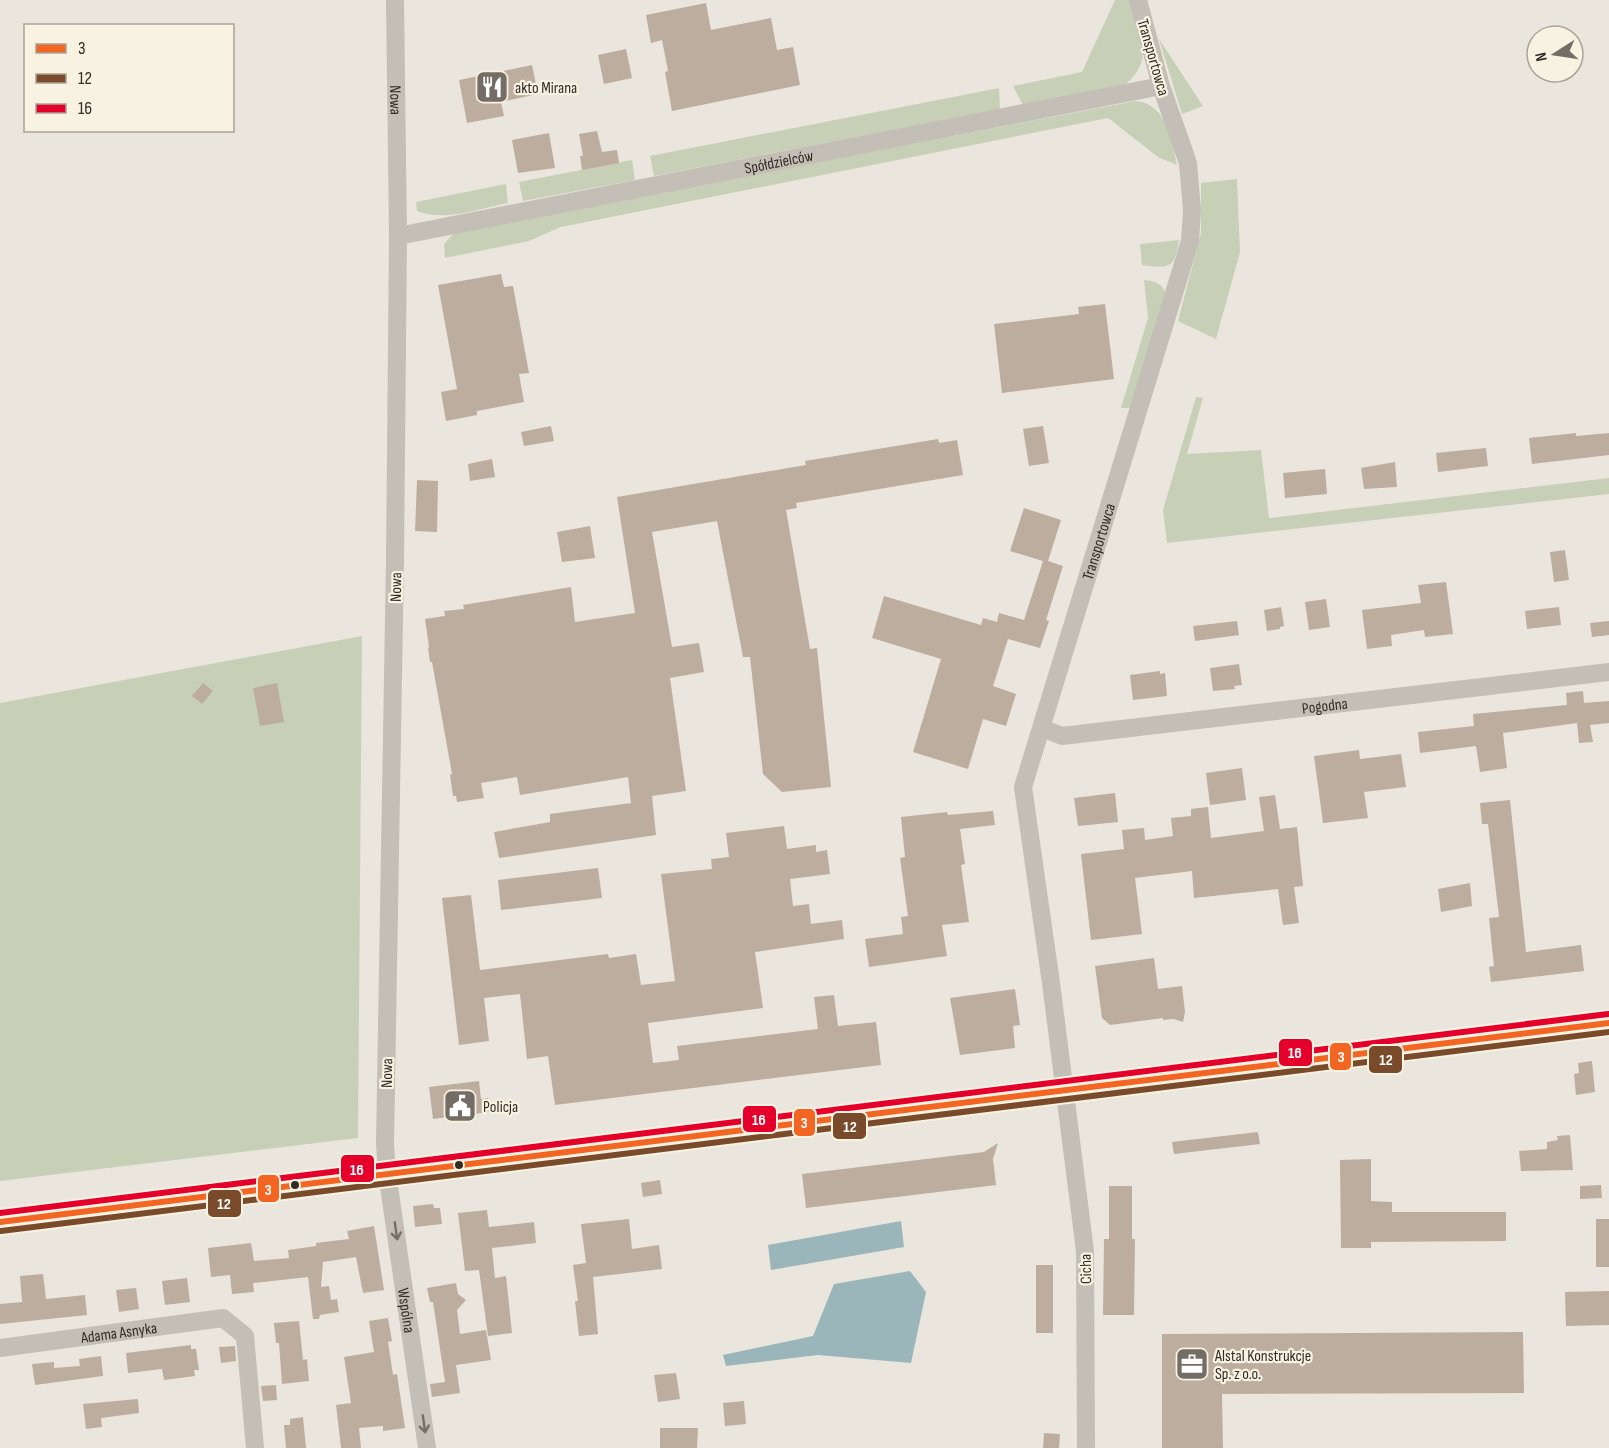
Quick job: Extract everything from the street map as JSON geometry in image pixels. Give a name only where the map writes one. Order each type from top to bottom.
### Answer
[{"type":"main road","points":[[0,1222],[1609,1023]]},
{"type":"street","name":"Nowa","points":[[387,1173],[385,1144],[398,236],[395,0]]},
{"type":"street","name":"Transportowca","points":[[1065,1090],[1023,787],[1190,241],[1192,210],[1188,163],[1161,86],[1138,0]]},
{"type":"street","name":"Spółdzielców","points":[[398,236],[1161,86]]},
{"type":"street","name":"Pogodna","points":[[1042,728],[1062,736],[1609,672]]},
{"type":"street","name":"Cicha","points":[[1065,1090],[1085,1251],[1086,1448]]},
{"type":"street","name":"Wspólna","points":[[387,1173],[427,1448]]},
{"type":"street","name":"Adama Asnyka","points":[[0,1348],[223,1318],[245,1336],[255,1448]]},
{"type":"green space","points":[[1115,0],[1129,0],[1140,34],[1143,54],[1141,64],[1135,74],[1126,84],[1023,105],[1013,86],[1082,72]]},
{"type":"green space","points":[[1159,39],[1203,106],[1182,114]]},
{"type":"green space","points":[[999,88],[1000,109],[654,176],[650,156]]},
{"type":"green space","points":[[1135,101],[1146,103],[1161,115],[1170,134],[1177,165],[1158,157],[1108,118],[561,227],[529,241],[445,258],[444,244],[455,232]]},
{"type":"green space","points":[[632,160],[635,180],[523,201],[519,182]]},
{"type":"green space","points":[[1237,179],[1240,252],[1216,339],[1178,321],[1201,233],[1201,183]]},
{"type":"green space","points":[[506,184],[508,203],[450,215],[417,211],[416,202]]},
{"type":"green space","points":[[1179,240],[1175,256],[1170,264],[1159,267],[1142,265],[1140,244]]},
{"type":"green space","points":[[1144,280],[1158,283],[1166,294],[1131,408],[1121,408],[1148,318]]},
{"type":"green space","points":[[1196,397],[1203,398],[1187,454],[1261,450],[1269,518],[1609,478],[1609,494],[1167,543],[1163,510]]},
{"type":"green space","points":[[362,636],[358,1138],[0,1181],[0,703]]},
{"type":"water","points":[[901,1221],[904,1247],[771,1270],[768,1245]]},
{"type":"water","points":[[910,1271],[926,1292],[911,1363],[818,1355],[726,1366],[723,1355],[813,1336],[834,1284]]},
{"type":"building","points":[[706,3],[711,30],[771,18],[777,50],[793,47],[800,85],[672,111],[662,40],[651,43],[646,15]]},
{"type":"building","points":[[626,49],[632,78],[604,84],[598,55]]},
{"type":"building","points":[[532,65],[538,94],[501,102],[504,116],[467,123],[459,80]]},
{"type":"building","points":[[597,131],[602,152],[617,150],[619,163],[582,170],[580,156],[583,156],[579,134]]},
{"type":"building","points":[[549,133],[555,168],[518,173],[512,140]]},
{"type":"building","points":[[501,274],[504,287],[513,286],[529,373],[519,374],[524,402],[477,411],[477,415],[446,421],[441,392],[457,389],[438,285]]},
{"type":"building","points":[[1105,304],[1114,379],[1002,393],[994,324],[1079,314],[1078,307]]},
{"type":"building","points":[[551,426],[554,441],[524,446],[521,432]]},
{"type":"building","points":[[1043,426],[1049,463],[1029,466],[1023,429]]},
{"type":"building","points":[[1576,433],[1576,436],[1609,433],[1609,455],[1532,464],[1529,438]]},
{"type":"building","points":[[938,439],[939,443],[957,440],[963,475],[796,503],[797,508],[786,510],[810,649],[817,648],[831,787],[782,792],[763,774],[750,657],[743,657],[717,521],[652,532],[672,647],[699,643],[704,672],[670,678],[686,791],[652,796],[656,835],[499,858],[494,832],[550,822],[550,814],[631,803],[628,777],[520,795],[517,777],[481,783],[484,798],[457,802],[456,796],[453,796],[450,775],[452,774],[432,662],[430,662],[425,619],[445,616],[444,611],[464,609],[463,605],[571,587],[575,622],[635,613],[617,497],[806,465],[805,461]]},
{"type":"building","points":[[1486,448],[1488,466],[1438,472],[1436,453]]},
{"type":"building","points":[[492,459],[495,477],[470,481],[468,464]]},
{"type":"building","points":[[1395,462],[1397,487],[1364,489],[1361,468]]},
{"type":"building","points":[[1325,469],[1327,494],[1285,498],[1283,473]]},
{"type":"building","points":[[417,480],[438,481],[437,532],[415,531]]},
{"type":"building","points":[[1024,508],[1061,520],[1048,561],[1063,566],[1040,648],[1008,639],[993,686],[1016,694],[1006,726],[983,719],[968,769],[913,752],[941,659],[872,638],[884,596],[981,625],[983,618],[997,622],[999,613],[1024,620],[1043,561],[1010,551]]},
{"type":"building","points":[[590,526],[595,558],[562,562],[557,532]]},
{"type":"building","points":[[1565,550],[1569,580],[1554,582],[1550,552]]},
{"type":"building","points":[[1446,582],[1453,634],[1425,637],[1424,630],[1391,635],[1392,646],[1367,649],[1362,610],[1421,603],[1418,585]]},
{"type":"building","points":[[1326,599],[1330,627],[1309,630],[1305,602]]},
{"type":"building","points":[[1281,607],[1284,626],[1267,631],[1264,610]]},
{"type":"building","points":[[1559,607],[1561,625],[1527,629],[1525,611]]},
{"type":"building","points":[[1237,621],[1239,635],[1195,641],[1193,626]]},
{"type":"building","points":[[1609,621],[1609,635],[1592,637],[1590,623]]},
{"type":"building","points":[[1239,664],[1242,685],[1234,686],[1235,689],[1213,691],[1210,668]]},
{"type":"building","points":[[1160,671],[1160,674],[1165,673],[1167,696],[1133,700],[1130,675]]},
{"type":"building","points":[[203,683],[213,691],[202,704],[192,696]]},
{"type":"building","points":[[277,683],[284,722],[260,726],[253,688]]},
{"type":"building","points":[[1583,691],[1584,703],[1609,701],[1609,723],[1590,725],[1593,742],[1579,743],[1577,723],[1503,733],[1507,768],[1480,772],[1476,746],[1420,753],[1418,732],[1474,726],[1473,714],[1567,705],[1566,693]]},
{"type":"building","points":[[1359,750],[1360,759],[1401,754],[1406,787],[1364,792],[1368,818],[1323,823],[1314,756]]},
{"type":"building","points":[[1242,768],[1246,800],[1210,805],[1206,773]]},
{"type":"building","points":[[1115,793],[1118,822],[1078,826],[1074,798]]},
{"type":"building","points":[[1275,795],[1280,829],[1297,827],[1303,886],[1294,887],[1299,923],[1283,925],[1278,889],[1194,898],[1192,871],[1135,878],[1142,934],[1091,940],[1081,854],[1124,849],[1122,830],[1144,828],[1145,840],[1173,836],[1171,818],[1191,816],[1191,809],[1208,807],[1211,838],[1264,831],[1259,797]]},
{"type":"building","points":[[1510,800],[1526,952],[1581,945],[1584,971],[1491,982],[1489,967],[1494,966],[1489,918],[1499,917],[1488,824],[1482,824],[1480,803]]},
{"type":"building","points":[[993,811],[995,825],[960,829],[965,864],[961,865],[969,922],[942,925],[947,956],[869,967],[865,939],[903,934],[901,917],[908,916],[900,858],[905,857],[901,817],[947,812],[948,815]]},
{"type":"building","points":[[784,826],[787,849],[816,845],[816,852],[827,850],[830,874],[790,879],[793,906],[809,904],[811,924],[842,920],[844,939],[755,952],[763,1008],[648,1023],[653,1063],[679,1060],[677,1046],[818,1029],[814,997],[834,995],[838,1026],[876,1022],[881,1065],[555,1105],[548,1056],[527,1059],[520,994],[484,998],[489,1041],[459,1045],[442,898],[471,895],[480,970],[608,954],[609,958],[636,954],[641,985],[675,981],[661,874],[712,869],[711,859],[729,857],[726,833]]},
{"type":"building","points":[[598,868],[602,898],[501,910],[498,880]]},
{"type":"building","points":[[1470,883],[1472,906],[1441,912],[1438,889]]},
{"type":"building","points":[[1154,958],[1158,989],[1182,986],[1185,1012],[1183,1022],[1174,1019],[1163,1020],[1163,1018],[1110,1025],[1102,1018],[1095,966]]},
{"type":"building","points":[[1015,989],[1020,1025],[1013,1026],[1015,1048],[960,1055],[950,998]]},
{"type":"building","points":[[1592,1061],[1595,1092],[1576,1095],[1574,1074],[1579,1073],[1578,1063]]},
{"type":"building","name":"Policja","points":[[479,1081],[481,1099],[488,1098],[490,1112],[433,1119],[429,1087]]},
{"type":"building","points":[[1258,1132],[1260,1144],[1174,1154],[1172,1142]]},
{"type":"building","points":[[1570,1135],[1573,1170],[1521,1171],[1519,1151],[1547,1149],[1547,1142],[1558,1140],[1557,1136]]},
{"type":"building","points":[[998,1143],[993,1159],[996,1185],[806,1208],[802,1174],[984,1152]]},
{"type":"building","points":[[1371,1159],[1371,1201],[1392,1202],[1392,1212],[1506,1212],[1506,1241],[1371,1242],[1371,1248],[1341,1248],[1340,1160]]},
{"type":"building","points":[[660,1180],[662,1194],[643,1197],[641,1183]]},
{"type":"building","points":[[1601,1185],[1602,1198],[1580,1199],[1580,1186]]},
{"type":"building","points":[[1109,1186],[1132,1186],[1132,1239],[1135,1239],[1134,1315],[1103,1315],[1104,1239],[1109,1239]]},
{"type":"building","points":[[433,1204],[434,1208],[440,1208],[442,1224],[415,1227],[413,1206]]},
{"type":"building","points":[[487,1210],[489,1227],[534,1222],[536,1243],[492,1248],[495,1278],[506,1276],[512,1333],[488,1336],[479,1270],[465,1271],[458,1213]]},
{"type":"building","points":[[629,1219],[632,1249],[659,1245],[662,1269],[593,1277],[598,1334],[579,1336],[575,1301],[578,1301],[573,1265],[586,1263],[581,1224]]},
{"type":"building","points":[[1596,1219],[1609,1219],[1609,1267],[1596,1267]]},
{"type":"building","points":[[374,1226],[384,1290],[363,1293],[356,1257],[323,1262],[321,1287],[329,1286],[331,1300],[337,1299],[339,1312],[320,1315],[319,1319],[313,1319],[308,1277],[253,1283],[254,1292],[232,1294],[230,1275],[211,1277],[208,1248],[251,1243],[254,1261],[289,1258],[288,1250],[316,1246],[316,1243],[349,1239],[347,1231]]},
{"type":"building","points":[[1036,1265],[1053,1265],[1053,1333],[1036,1333]]},
{"type":"building","points":[[43,1274],[46,1299],[85,1295],[87,1315],[0,1324],[0,1304],[22,1302],[20,1276]]},
{"type":"building","points":[[187,1278],[190,1302],[165,1305],[162,1281]]},
{"type":"building","points":[[456,1283],[458,1294],[466,1300],[457,1310],[460,1334],[486,1330],[491,1360],[456,1365],[460,1393],[432,1397],[430,1384],[445,1382],[433,1302],[430,1302],[427,1288]]},
{"type":"building","points":[[136,1288],[139,1309],[119,1312],[116,1290]]},
{"type":"building","points":[[1609,1291],[1609,1325],[1566,1326],[1565,1292]]},
{"type":"building","points":[[388,1318],[392,1341],[388,1342],[393,1375],[397,1374],[405,1428],[383,1431],[383,1426],[359,1428],[361,1448],[341,1448],[336,1405],[351,1403],[344,1357],[374,1352],[369,1321]]},
{"type":"building","points":[[299,1321],[303,1360],[307,1359],[309,1381],[282,1384],[279,1343],[276,1343],[274,1323]]},
{"type":"building","points":[[1523,1332],[1524,1393],[1222,1394],[1223,1448],[1162,1448],[1162,1334]]},
{"type":"building","points":[[191,1345],[191,1349],[196,1349],[199,1370],[194,1370],[195,1376],[164,1380],[162,1369],[128,1373],[126,1353]]},
{"type":"building","points":[[235,1346],[236,1361],[221,1363],[219,1347]]},
{"type":"building","points":[[101,1356],[103,1376],[35,1385],[32,1364],[54,1362],[54,1368],[80,1366],[79,1359]]},
{"type":"building","points":[[676,1373],[680,1399],[658,1402],[654,1375]]},
{"type":"building","points":[[276,1385],[277,1400],[263,1401],[261,1386]]},
{"type":"building","points":[[138,1399],[139,1413],[101,1418],[102,1427],[86,1429],[83,1404]]},
{"type":"building","points":[[744,1401],[746,1424],[725,1426],[723,1403]]},
{"type":"building","points":[[303,1417],[306,1448],[286,1448],[284,1425],[290,1425],[290,1419]]},
{"type":"building","points":[[660,1428],[698,1428],[697,1448],[660,1448]]},
{"type":"building","points":[[1044,1433],[1060,1434],[1059,1448],[1043,1448]]},
{"type":"transit line","name":"16","points":[[0,1213],[1608,1014]]},
{"type":"transit line","name":"3","points":[[0,1222],[1609,1023]]},
{"type":"transit line","name":"12","points":[[1,1231],[1609,1032]]},
{"type":"place","name":"akto Mirana","points":[[492,87]]},
{"type":"place","name":"Policja","points":[[460,1106]]},
{"type":"place","name":"Alstal Konstrukcje Sp. z o.o.","points":[[1192,1364]]}]
